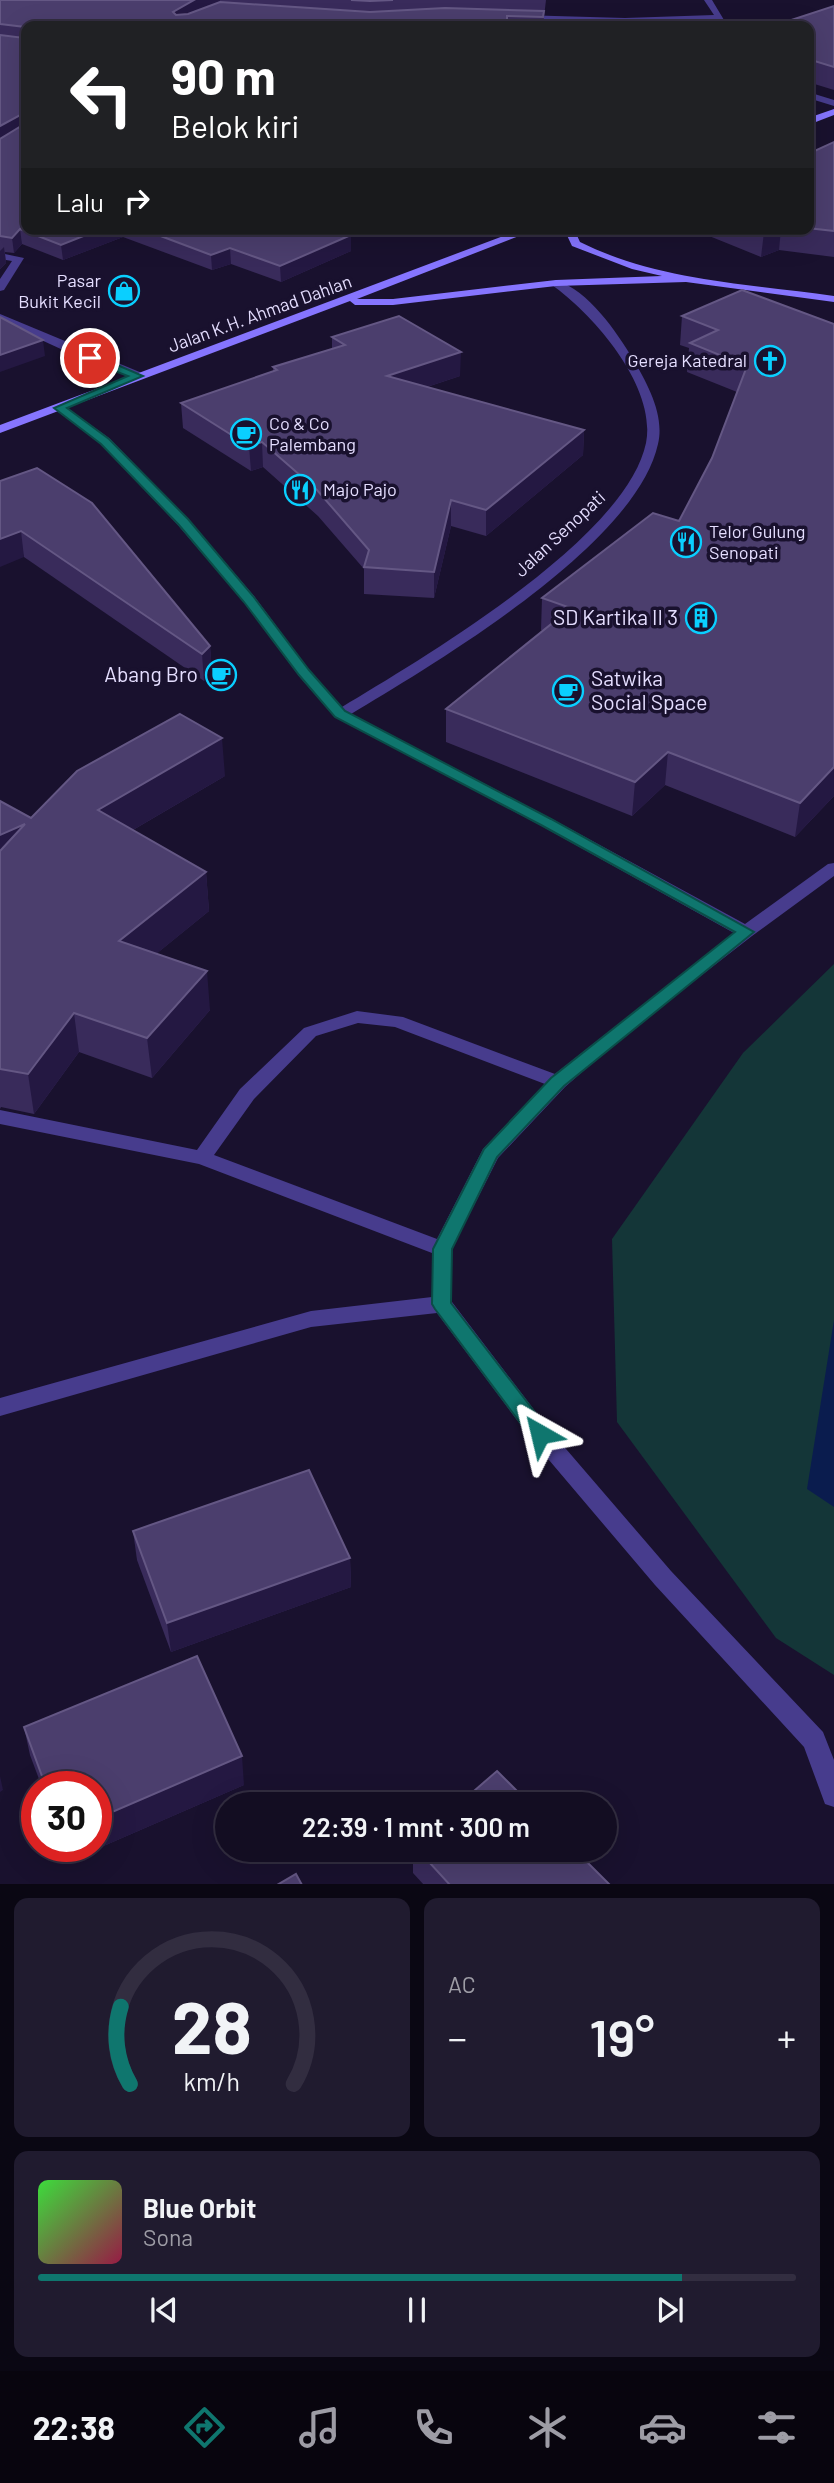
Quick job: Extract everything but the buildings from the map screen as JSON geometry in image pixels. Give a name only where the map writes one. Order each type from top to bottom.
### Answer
[{"type":"main road","points":[[814,120],[834,112]]},
{"type":"main road","name":"Jalan K.H. Ahmad Dahlan","points":[[0,429],[346,301],[509,235]]},
{"type":"main road","points":[[572,235],[576,244],[620,263],[686,279],[834,299]]},
{"type":"main road","points":[[346,301],[393,302],[556,283],[686,279]]},
{"type":"street","points":[[708,0],[723,21]]},
{"type":"street","points":[[505,18],[625,21],[720,17]]},
{"type":"street","points":[[814,97],[834,103]]},
{"type":"street","points":[[0,256],[19,258],[0,288]]},
{"type":"street","name":"Jalan Senopati","points":[[340,714],[427,662],[549,574],[615,510],[633,489],[645,466],[653,443],[653,421],[640,384],[611,335],[589,309],[556,283]]},
{"type":"street","points":[[0,317],[67,348],[138,376]]},
{"type":"street","points":[[59,408],[105,441],[184,522],[340,714],[546,822],[746,932]]},
{"type":"street","points":[[834,868],[746,932],[558,1082],[490,1154],[442,1249],[442,1304],[540,1434],[663,1578],[814,1740],[834,1756]]},
{"type":"street","points":[[202,1158],[247,1094],[310,1032],[357,1017],[397,1021],[558,1082]]},
{"type":"street","points":[[0,1117],[202,1158],[442,1249]]},
{"type":"street","points":[[0,1407],[311,1319],[442,1304]]},
{"type":"street","points":[[814,1740],[834,1795]]},
{"type":"green space","points":[[834,964],[834,1675],[776,1638],[617,1422],[612,1239],[743,1053]]},
{"type":"water","points":[[834,1320],[834,1507],[807,1489]]},
{"type":"place","name":"Pasar Bukit Kecil","points":[[124,291]]},
{"type":"place","name":"Gereja Katedral","points":[[770,361]]},
{"type":"place","name":"Co & Co Palembang","points":[[246,434]]},
{"type":"place","name":"Majo Pajo","points":[[300,490]]},
{"type":"place","name":"Telor Gulung Senopati","points":[[686,542]]},
{"type":"place","name":"SD Kartika II 3","points":[[701,618]]},
{"type":"place","name":"Abang Bro","points":[[221,675]]},
{"type":"place","name":"Satwika Social Space","points":[[568,691]]},
{"type":"route","points":[[90,358],[138,376],[59,408],[105,441],[184,522],[340,714],[546,822],[746,932],[616,1033],[558,1082],[490,1154],[442,1249],[442,1304],[540,1434]]}]
